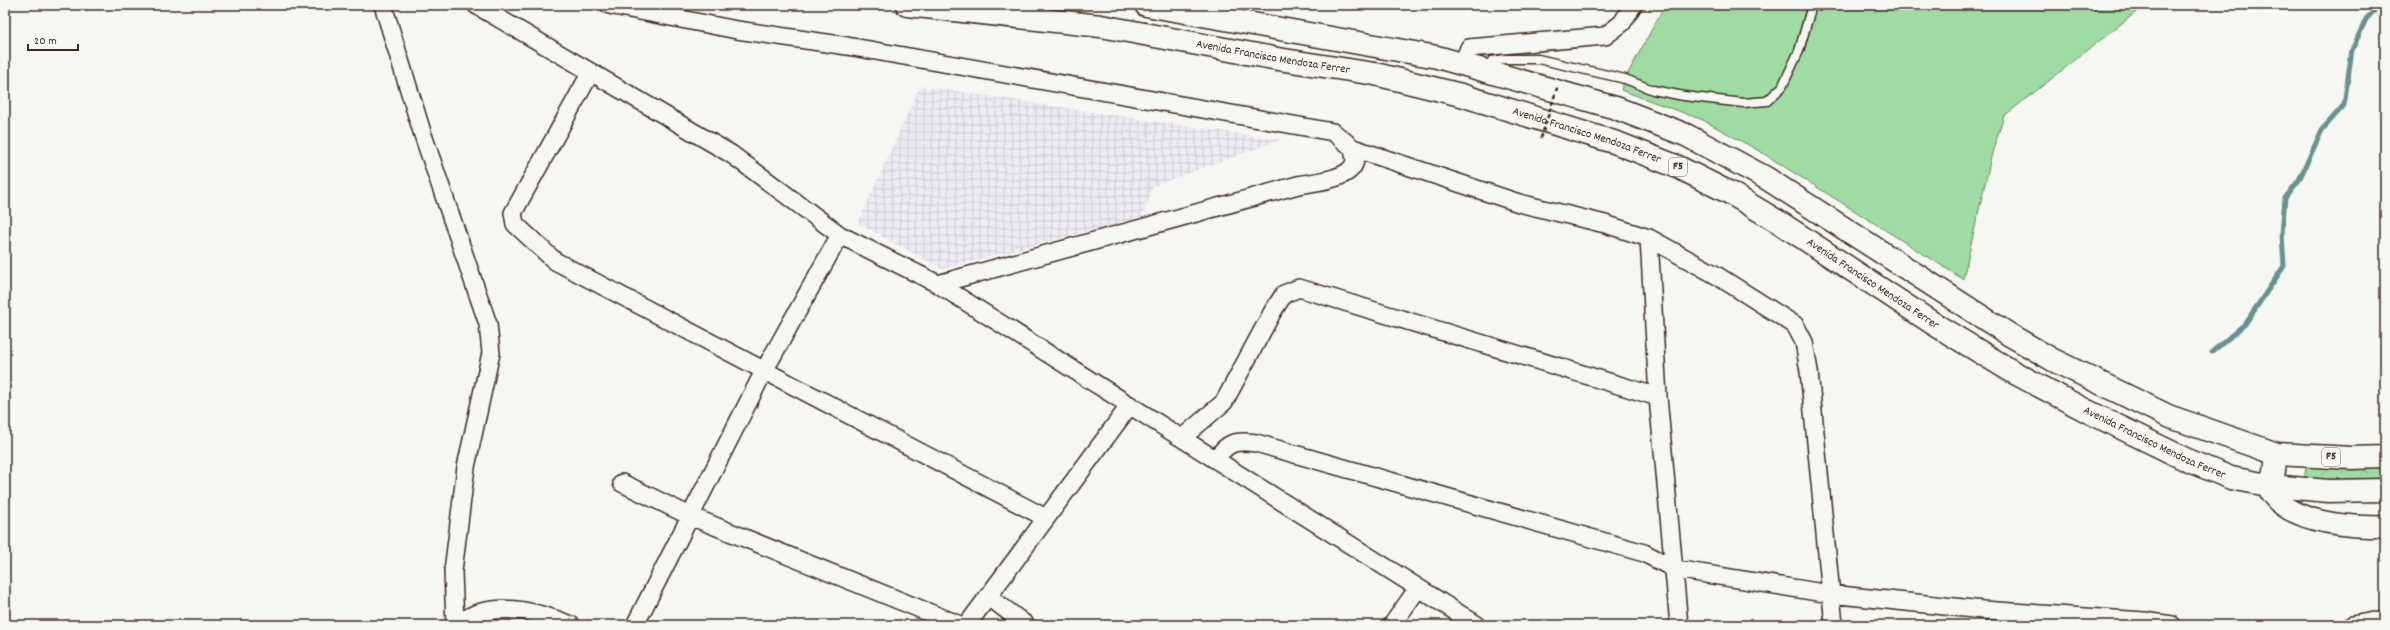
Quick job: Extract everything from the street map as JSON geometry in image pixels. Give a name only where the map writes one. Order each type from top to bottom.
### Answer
[{"type":"highway","name":"Avenida Francisco Mendoza Ferrer","points":[[906,5],[1102,26],[1278,59],[1375,74],[1461,95],[1617,143],[1678,167],[1732,194],[1782,224],[1934,324],[2013,372],[2189,462],[2231,478],[2273,486],[2328,491],[2385,490]]},
{"type":"highway","name":"F5","points":[[1146,5],[1379,45],[1463,63],[1616,108],[1686,135],[1766,178],[2010,335],[2053,360],[2168,416],[2277,454],[2352,458],[2385,457]]},
{"type":"highway","points":[[1461,95],[1463,63]]},
{"type":"street","points":[[383,5],[422,132],[488,324],[491,353],[466,467],[453,571],[455,625],[477,613],[506,610],[538,612],[571,625]]},
{"type":"street","points":[[476,5],[731,154],[840,235],[938,284],[1477,625]]},
{"type":"street","points":[[608,5],[737,30],[847,46],[1333,132],[1353,148],[1519,203],[1605,224],[1649,238],[1716,275],[1795,325],[1804,342],[1809,371],[1834,625]]},
{"type":"street","points":[[1463,63],[1469,48],[1604,36],[1622,23],[1633,5]]},
{"type":"street","points":[[591,72],[513,214],[515,224],[555,261],[1046,518]]},
{"type":"street","points":[[938,284],[1298,185],[1332,179],[1350,171],[1355,161],[1353,148]]},
{"type":"street","points":[[635,625],[764,371],[840,235]]},
{"type":"street","points":[[1649,238],[1658,397],[1679,625]]},
{"type":"street","points":[[1182,438],[1224,402],[1273,311],[1284,294],[1299,288],[1658,397]]},
{"type":"street","points":[[967,625],[1130,405]]},
{"type":"street","points":[[1216,459],[1223,448],[1231,444],[1256,443],[1644,553],[1674,569],[1983,617],[2172,625]]},
{"type":"street","points":[[2277,454],[2272,493],[2276,501],[2292,510],[2318,521],[2353,527],[2385,527]]},
{"type":"street","points":[[622,483],[690,516],[960,625]]},
{"type":"street","points":[[1392,625],[1418,588]]},
{"type":"street","points":[[988,596],[1026,625]]},
{"type":"street","points":[[2352,625],[2385,619]]},
{"type":"lane","points":[[1484,69],[1492,61],[1505,59],[1538,59],[1625,79],[1653,90],[1684,96],[1743,103],[1767,101],[1782,87],[1799,51],[1812,5]]},
{"type":"path","points":[[1540,138],[1558,85]]},
{"type":"shaded area","points":[[920,86],[1280,140],[1153,186],[1143,217],[942,269],[858,223]]},
{"type":"green space","points":[[1665,5],[2145,5],[2004,116],[1992,153],[1963,279],[1761,152],[1703,120],[1621,90],[1625,79]]},
{"type":"green space","points":[[2306,467],[2385,468],[2385,481],[2304,481]]},
{"type":"waterway","points":[[2212,352],[2245,324],[2284,266],[2282,234],[2285,198],[2299,180],[2322,130],[2344,105],[2352,50],[2366,19],[2380,5]]}]
